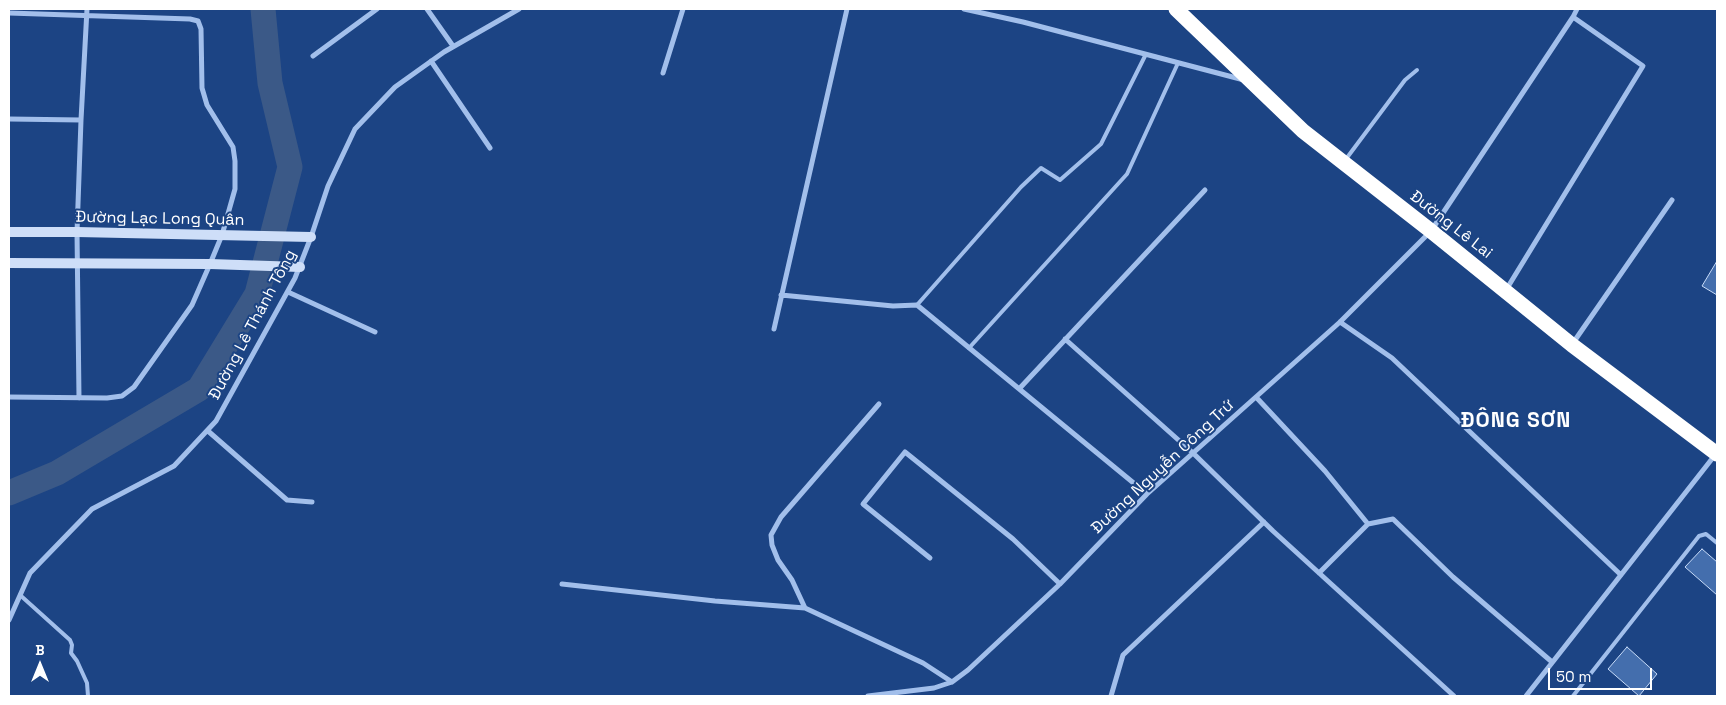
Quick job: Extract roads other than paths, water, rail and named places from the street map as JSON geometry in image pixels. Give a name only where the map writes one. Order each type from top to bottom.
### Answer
[{"type":"highway","name":"Đường Lê Lai","points":[[1176,9],[1303,131],[1572,345],[1717,453]]},
{"type":"street","points":[[313,56],[377,9]]},
{"type":"street","points":[[427,9],[453,46]]},
{"type":"street","name":"Đường Lê Thánh Tông","points":[[9,620],[30,573],[92,509],[174,466],[216,421],[300,267],[328,186],[355,129],[395,87],[453,46],[519,9]]},
{"type":"street","points":[[663,73],[683,9]]},
{"type":"street","points":[[774,329],[847,9]]},
{"type":"street","points":[[964,9],[1251,82]]},
{"type":"street","name":"Đường Nguyễn Công Trứ","points":[[868,696],[899,694],[934,688],[952,682],[968,670],[1060,584],[1147,494],[1340,322],[1431,231],[1577,9]]},
{"type":"street","points":[[9,12],[87,12],[198,21],[201,29],[202,88],[207,105],[233,146],[235,161],[235,189],[222,235],[210,264],[192,304],[134,387],[122,396],[107,398],[9,397]]},
{"type":"street","points":[[79,398],[77,232],[87,12]]},
{"type":"street","points":[[1506,292],[1643,66],[1573,17]]},
{"type":"street","points":[[431,61],[490,148]]},
{"type":"street","points":[[9,118],[81,120]]},
{"type":"street","points":[[1019,389],[1205,190]]},
{"type":"street","points":[[1572,345],[1672,200]]},
{"type":"street","name":"Đường Lạc Long Quân","points":[[9,232],[311,237]]},
{"type":"street","points":[[9,263],[210,264],[300,267]]},
{"type":"street","points":[[288,292],[375,332]]},
{"type":"street","points":[[781,295],[893,306],[917,305],[1147,494]]},
{"type":"street","points":[[1340,322],[1392,358],[1621,575]]},
{"type":"street","points":[[1065,339],[1193,454],[1318,573],[1454,696]]},
{"type":"street","points":[[1256,397],[1326,471],[1368,524]]},
{"type":"street","points":[[805,608],[792,580],[778,560],[772,545],[771,535],[781,518],[879,404]]},
{"type":"street","points":[[208,431],[287,500],[312,502]]},
{"type":"street","points":[[930,558],[863,504],[905,452],[1014,538],[1060,584]]},
{"type":"street","points":[[1526,696],[1717,453]]},
{"type":"street","points":[[1318,573],[1368,524],[1393,519],[1453,577],[1552,662]]},
{"type":"street","points":[[1111,696],[1124,655],[1264,522]]},
{"type":"street","points":[[562,584],[805,608],[923,662],[952,682]]},
{"type":"lane","points":[[917,305],[1021,187],[1041,168],[1060,180],[1101,144],[1146,54]]},
{"type":"lane","points":[[969,348],[1127,174],[1178,63]]},
{"type":"lane","points":[[1343,163],[1405,80],[1417,70]]},
{"type":"lane","points":[[1572,696],[1699,536],[1706,534],[1717,542]]},
{"type":"lane","points":[[20,595],[70,640],[72,645],[71,653],[87,683],[88,696]]},
{"type":"waterway","points":[[9,493],[57,473],[199,389],[257,294],[290,167],[270,83],[263,9]]},
{"type":"district","name":"ĐÔNG SƠN","points":[[1516,421]]}]
